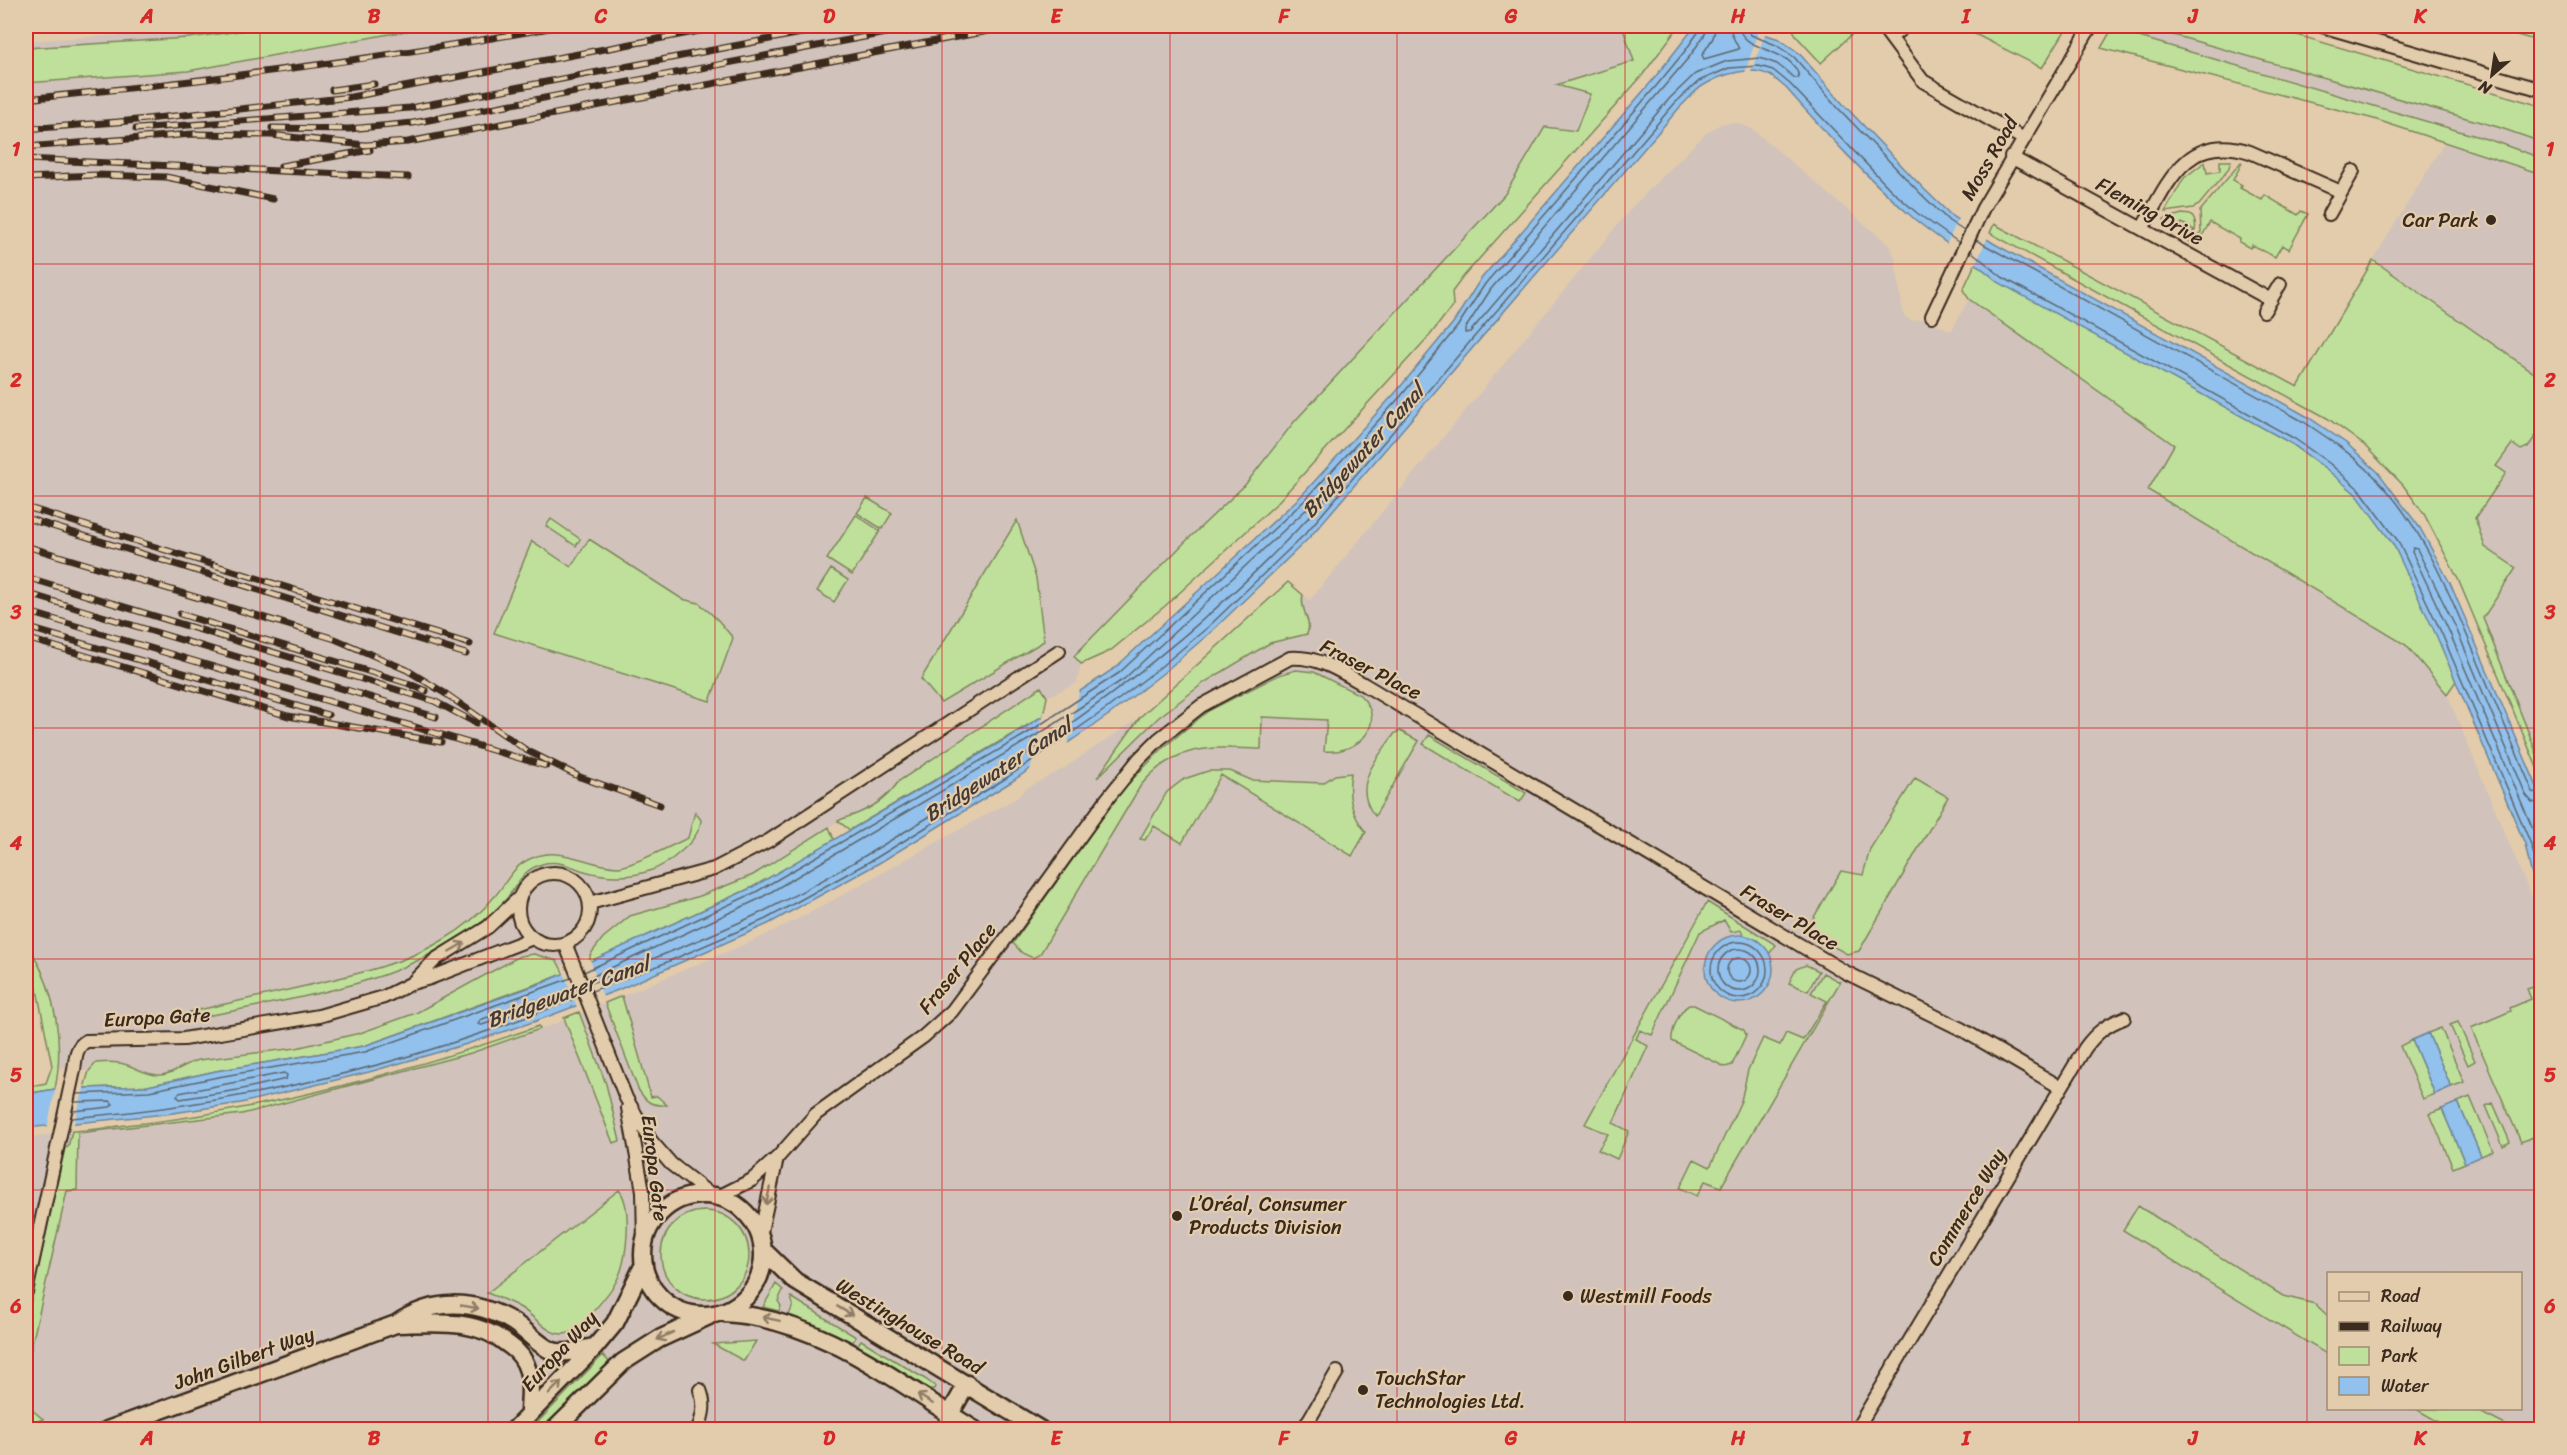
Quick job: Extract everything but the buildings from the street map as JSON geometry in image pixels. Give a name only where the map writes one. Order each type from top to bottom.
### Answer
[{"type":"street","points":[[1882,26],[1923,81],[2022,138]]},
{"type":"street","name":"Moss Road","points":[[1932,316],[1983,208],[2022,138],[2091,26]]},
{"type":"street","points":[[2322,26],[2541,90]]},
{"type":"street","points":[[1891,37],[1904,27]]},
{"type":"street","points":[[2142,229],[2175,171],[2192,156],[2215,148],[2240,148],[2341,192]]},
{"type":"street","name":"Fleming Drive","points":[[2011,157],[2271,300]]},
{"type":"street","points":[[2329,214],[2353,171]]},
{"type":"street","points":[[2264,311],[2280,284]]},
{"type":"street","points":[[590,903],[714,869],[770,840],[1059,651]]},
{"type":"street","name":"Fraser Place","points":[[715,1196],[752,1180],[777,1157],[816,1114],[924,1038],[952,1011],[1107,799],[1133,765],[1159,740],[1201,706],[1273,665],[1290,658],[1306,657],[1328,664],[1398,703],[1845,972],[1960,1029],[2060,1087]]},
{"type":"street","points":[[557,873],[568,876],[579,882],[586,891],[590,903],[587,923],[582,932],[565,943],[554,944],[533,938],[520,921],[518,909],[520,897],[525,887],[534,879],[545,874],[557,873]]},
{"type":"street","name":"Europa Gate","points":[[412,983],[436,959],[488,927],[520,897]]},
{"type":"street","name":"Europa Gate","points":[[26,1292],[78,1046],[86,1041],[184,1039],[269,1026],[351,1008],[533,938]]},
{"type":"street","name":"Europa Gate","points":[[565,943],[626,1098],[661,1155],[715,1196]]},
{"type":"street","name":"Commerce Way","points":[[1856,1430],[2060,1087],[2095,1034],[2124,1018]]},
{"type":"street","name":"Europa Gate","points":[[626,1098],[642,1191],[644,1243]]},
{"type":"street","points":[[554,1430],[623,1362],[659,1339],[735,1307],[754,1288],[760,1276],[762,1243],[777,1157]]},
{"type":"street","points":[[762,1243],[754,1222],[744,1211],[715,1196],[691,1196],[666,1208],[656,1218],[644,1243],[644,1264],[647,1277],[662,1299],[684,1313],[753,1315],[781,1321],[817,1334],[975,1430]]},
{"type":"street","name":"Westinghouse Road","points":[[762,1243],[795,1281],[1041,1430]]},
{"type":"street","name":"Europa Way","points":[[514,1430],[596,1347],[615,1323],[644,1264]]},
{"type":"street","name":"John Gilbert Way","points":[[107,1430],[396,1324],[413,1312],[452,1304],[481,1309],[512,1322],[551,1350],[562,1353],[596,1347]]},
{"type":"street","name":"John Gilbert Way","points":[[396,1324],[452,1323],[482,1328],[501,1338],[524,1360],[529,1372],[529,1413]]},
{"type":"street","points":[[1303,1430],[1337,1372]]},
{"type":"street","points":[[941,1430],[967,1384]]},
{"type":"street","points":[[698,1430],[704,1412],[704,1401],[700,1390]]},
{"type":"shaded area","points":[[255,26],[1660,26],[1641,77],[1475,262],[1466,255],[1078,660],[1081,664],[1077,683],[1047,697],[1040,687],[899,781],[889,796],[860,813],[845,817],[753,875],[700,896],[630,916],[596,946],[590,955],[561,966],[557,961],[520,956],[416,1013],[327,1042],[199,1060],[160,1076],[91,1066],[89,1071],[59,1068],[53,1004],[42,968],[26,941],[26,41]],"holes":[[[590,539],[682,599],[699,604],[494,633],[532,542],[571,567]],[[695,813],[701,820],[696,835],[672,860],[647,873],[633,876],[607,876],[568,864],[543,863],[523,873],[508,896],[478,926],[420,959],[305,997],[197,1018],[190,1013],[378,970],[418,954],[470,920],[495,895],[513,869],[523,862],[544,854],[618,868],[688,838]]]},
{"type":"shaded area","points":[[2114,26],[2142,26],[2498,127],[2541,142],[2541,158],[2401,114],[2112,29]]},
{"type":"shaded area","points":[[1722,123],[1738,123],[1752,129],[1888,244],[1895,257],[1905,317],[1913,321],[1925,318],[1951,331],[1969,299],[2174,445],[2148,490],[2406,645],[2447,694],[2541,920],[2541,1429],[26,1429],[26,1137],[167,1124],[242,1114],[471,1053],[560,1022],[757,939],[817,909],[1018,797],[1025,789],[1063,769],[1140,717],[1288,582],[1310,600],[1634,205],[1705,134]]},
{"type":"shaded area","points":[[2444,143],[2541,174],[2541,378],[2373,260]]},
{"type":"shaded area","points":[[2541,428],[2541,764],[2483,618],[2516,568],[2484,546],[2475,517],[2506,474],[2496,466],[2512,444],[2521,450],[2528,447]]},
{"type":"green space","points":[[184,26],[255,26],[186,31]]},
{"type":"green space","points":[[275,26],[433,26],[188,71],[26,83],[26,48],[188,38]]},
{"type":"green space","points":[[1622,26],[1679,26],[1641,77],[1463,277],[1452,292],[1453,305],[1431,334],[1275,505],[1165,606],[1110,651],[1081,664],[1074,656],[1184,543],[1245,485],[1294,422],[1505,194],[1545,127],[1576,131],[1590,94],[1556,85],[1634,61]]},
{"type":"green space","points":[[1791,26],[1861,26],[1821,63],[1797,37]]},
{"type":"green space","points":[[1950,26],[2068,26],[2042,68],[1973,33]]},
{"type":"green space","points":[[2142,26],[2266,26],[2541,106],[2541,142],[2498,127]]},
{"type":"green space","points":[[2519,26],[2541,26],[2541,42],[2517,35]]},
{"type":"green space","points":[[2112,29],[2493,141],[2541,158],[2541,174],[2374,119],[2101,48]]},
{"type":"green space","points":[[2220,161],[2231,161],[2228,170],[2199,205],[2165,212],[2184,178],[2205,162],[2207,173],[2220,171]]},
{"type":"green space","points":[[2241,162],[2233,180],[2242,185],[2240,188],[2262,200],[2265,195],[2298,215],[2301,211],[2308,214],[2289,249],[2282,245],[2275,257],[2252,245],[2250,248],[2239,242],[2240,239],[2210,222],[2197,245],[2195,244],[2201,232],[2200,211]]},
{"type":"green space","points":[[2182,214],[2191,215],[2196,225],[2190,242],[2188,241],[2194,230],[2182,223],[2176,231],[2164,221],[2164,219]]},
{"type":"green space","points":[[1994,224],[2298,387],[2373,260],[2541,378],[2541,428],[2528,447],[2521,450],[2512,444],[2496,466],[2506,473],[2475,518],[2485,547],[2516,568],[2483,618],[2541,764],[2541,777],[2458,579],[2424,514],[2403,485],[2364,445],[2327,418],[1990,233]]},
{"type":"green space","points":[[1976,262],[2292,444],[2357,495],[2388,535],[2426,608],[2456,681],[2447,694],[2406,645],[2148,490],[2174,445],[1969,299],[1963,290]]},
{"type":"green space","points":[[867,498],[892,513],[882,529],[857,513]]},
{"type":"green space","points":[[856,515],[880,531],[852,575],[827,559]]},
{"type":"green space","points":[[551,519],[580,539],[576,546],[546,526]]},
{"type":"green space","points":[[1017,520],[1036,578],[1044,641],[941,703],[921,679]]},
{"type":"green space","points":[[589,539],[682,599],[699,603],[733,638],[710,701],[494,633],[532,541],[571,567]]},
{"type":"green space","points":[[831,569],[848,580],[834,602],[817,591]]},
{"type":"green space","points":[[1288,582],[1303,595],[1302,600],[1308,624],[1307,634],[1270,643],[1205,682],[1159,717],[1097,778],[1140,717]]},
{"type":"green space","points":[[1296,670],[1314,672],[1360,695],[1368,706],[1371,716],[1366,735],[1348,748],[1324,751],[1327,720],[1262,717],[1261,749],[1210,748],[1195,750],[1167,761],[1141,785],[1040,954],[1033,958],[1022,953],[1013,943],[1122,790],[1164,747],[1208,711],[1279,675]]},
{"type":"green space","points":[[1041,687],[1047,697],[1043,716],[850,830],[838,821],[877,803],[887,796],[899,781]]},
{"type":"green space","points":[[1400,731],[1419,741],[1375,816],[1368,805],[1365,794],[1366,783],[1374,763],[1395,733]]},
{"type":"green space","points":[[1429,735],[1526,793],[1520,802],[1423,744]]},
{"type":"green space","points":[[1208,771],[1230,771],[1251,780],[1323,783],[1335,775],[1351,773],[1351,804],[1366,832],[1352,856],[1221,775],[1182,843],[1154,826],[1145,840],[1140,839],[1167,792],[1184,779]]},
{"type":"green space","points":[[1915,778],[1948,797],[1859,951],[1847,954],[1816,937],[1811,922],[1841,871],[1863,875],[1870,849]]},
{"type":"green space","points":[[695,812],[701,820],[694,838],[679,853],[657,868],[633,875],[607,876],[557,863],[542,864],[525,873],[502,904],[474,928],[429,955],[395,971],[328,991],[284,1001],[197,1018],[190,1012],[344,977],[411,956],[443,940],[471,920],[490,902],[525,861],[553,854],[575,857],[606,866],[623,866],[688,838]]},
{"type":"green space","points":[[829,827],[834,840],[753,887],[590,962],[590,955],[603,938],[630,916],[700,896],[753,875]]},
{"type":"green space","points":[[1707,902],[1776,945],[1769,954],[1758,942],[1743,935],[1741,930],[1731,932],[1724,920],[1700,932],[1652,1035],[1640,1030],[1636,1039],[1648,1046],[1613,1123],[1629,1131],[1617,1159],[1598,1150],[1608,1134],[1585,1124]]},
{"type":"green space","points":[[33,954],[41,969],[52,1002],[59,1055],[55,1089],[26,1094],[26,1087],[46,1083],[52,1066],[35,979],[26,967],[26,956]]},
{"type":"green space","points":[[534,954],[557,961],[564,974],[364,1046],[216,1071],[148,1086],[84,1088],[89,1071],[96,1063],[117,1062],[155,1075],[165,1074],[199,1060],[296,1048],[360,1033],[416,1013],[520,956]]},
{"type":"green space","points":[[1806,965],[1819,971],[1808,991],[1789,983],[1796,969]]},
{"type":"green space","points":[[1823,973],[1840,982],[1721,1187],[1705,1181],[1697,1196],[1680,1188],[1694,1159],[1710,1167],[1741,1101],[1748,1070],[1763,1038],[1780,1045],[1786,1033],[1803,1040],[1827,1001],[1811,993]]},
{"type":"green space","points":[[2533,987],[2541,991],[2541,1133],[2521,1142],[2471,1028],[2511,1011],[2510,1008],[2531,999],[2527,989]]},
{"type":"green space","points":[[622,996],[651,1097],[657,1096],[667,1105],[650,1102],[638,1089],[605,1003]]},
{"type":"green space","points":[[1689,1005],[1694,1005],[1744,1030],[1746,1035],[1732,1065],[1725,1067],[1672,1041],[1677,1021],[1682,1011]]},
{"type":"green space","points":[[579,1012],[606,1084],[620,1141],[613,1143],[564,1018]]},
{"type":"green space","points":[[2458,1022],[2475,1061],[2468,1065],[2450,1025]]},
{"type":"green space","points":[[539,1026],[540,1029],[471,1053],[242,1114],[78,1133],[77,1190],[67,1191],[26,1370],[26,1323],[65,1148],[68,1147],[72,1131],[195,1116],[295,1097],[393,1072]]},
{"type":"green space","points":[[2441,1028],[2464,1082],[2451,1087],[2428,1033]]},
{"type":"green space","points":[[2412,1040],[2435,1094],[2423,1099],[2400,1046]]},
{"type":"green space","points":[[2470,1097],[2493,1151],[2481,1156],[2458,1102]]},
{"type":"green space","points":[[2493,1103],[2510,1142],[2503,1146],[2486,1106]]},
{"type":"green space","points":[[2442,1109],[2465,1163],[2453,1168],[2430,1114]]},
{"type":"green space","points":[[619,1190],[626,1209],[627,1221],[626,1248],[621,1271],[608,1294],[578,1328],[564,1334],[552,1331],[521,1308],[487,1293]]},
{"type":"green space","points":[[2138,1206],[2283,1296],[2315,1304],[2327,1315],[2327,1354],[2123,1230]]},
{"type":"green space","points":[[705,1211],[722,1215],[736,1224],[745,1238],[749,1255],[745,1272],[736,1286],[722,1295],[705,1299],[688,1295],[674,1286],[665,1272],[661,1255],[665,1238],[674,1224],[688,1215]]},
{"type":"green space","points":[[776,1284],[783,1290],[778,1301],[781,1306],[779,1311],[763,1307]]},
{"type":"green space","points":[[791,1297],[856,1337],[852,1343],[789,1315],[793,1305]]},
{"type":"green space","points":[[861,1340],[925,1379],[935,1386],[934,1389],[927,1389],[857,1346]]},
{"type":"green space","points":[[756,1341],[744,1361],[713,1344]]},
{"type":"green space","points":[[603,1355],[610,1363],[544,1429],[530,1430]]},
{"type":"green space","points":[[26,1370],[31,1370],[26,1382]]},
{"type":"green space","points":[[26,1405],[43,1419],[33,1423],[26,1420]]},
{"type":"green space","points":[[2418,1410],[2476,1410],[2513,1429],[2451,1429]]},
{"type":"water","name":"Bridgewater Canal","points":[[1695,26],[1751,26],[1757,32],[1779,39],[1799,53],[1843,104],[1953,217],[1993,243],[2308,417],[2346,443],[2378,472],[2420,528],[2450,583],[2541,796],[2541,895],[2531,872],[2525,844],[2437,637],[2393,544],[2357,495],[2292,444],[1998,282],[1921,225],[1894,201],[1846,154],[1786,88],[1771,76],[1746,71],[1728,74],[1711,81],[1680,107],[1309,538],[1211,632],[1162,674],[1110,714],[1011,782],[879,863],[768,924],[618,990],[536,1021],[467,1044],[369,1072],[241,1103],[166,1114],[26,1128],[26,1094],[55,1089],[148,1086],[216,1071],[364,1046],[545,982],[753,887],[1023,729],[1115,668],[1301,496],[1396,392],[1453,323],[1480,280],[1652,81]]},
{"type":"water","points":[[1732,935],[1746,935],[1758,940],[1768,950],[1773,969],[1768,988],[1758,998],[1746,1003],[1732,1003],[1720,998],[1710,988],[1705,976],[1705,962],[1710,950],[1720,940]]},
{"type":"water","points":[[2428,1033],[2451,1087],[2435,1094],[2412,1040]]},
{"type":"water","points":[[2458,1102],[2481,1156],[2465,1163],[2442,1109]]},
{"type":"pier","points":[[1759,29],[1766,31],[1750,75],[1745,73]]},
{"type":"pier","points":[[1959,217],[1988,237],[1975,265],[1946,245]]},
{"type":"pier","points":[[1080,688],[1067,747],[1029,774],[1044,712]]},
{"type":"pier","points":[[590,959],[603,997],[577,1007],[563,971]]},
{"type":"pier","points":[[85,1085],[73,1127],[47,1129],[56,1086]]},
{"type":"railway","points":[[26,99],[294,68],[427,49],[560,26]]},
{"type":"railway","points":[[26,129],[118,122],[351,97],[726,26]]},
{"type":"railway","points":[[136,129],[410,108],[838,26]]},
{"type":"railway","points":[[272,128],[349,129],[413,123],[922,26]]},
{"type":"railway","points":[[26,147],[193,134],[271,135],[365,145],[408,142],[1014,26]]},
{"type":"railway","points":[[332,90],[374,84]]},
{"type":"railway","points":[[281,166],[370,150]]},
{"type":"railway","points":[[26,159],[408,177]]},
{"type":"railway","points":[[26,178],[96,175],[166,177],[273,199]]},
{"type":"railway","points":[[26,507],[470,644]]},
{"type":"railway","points":[[26,518],[466,654]]},
{"type":"railway","points":[[26,546],[335,639],[407,670],[446,694],[526,750],[580,777],[660,805]]},
{"type":"railway","points":[[26,577],[434,701],[476,723]]},
{"type":"railway","points":[[26,593],[436,717]]},
{"type":"railway","points":[[26,611],[546,766]]},
{"type":"railway","points":[[180,614],[407,683],[426,691]]},
{"type":"railway","points":[[26,627],[328,715]]},
{"type":"railway","points":[[26,638],[288,716],[441,742]]},
{"type":"place","name":"Car Park","points":[[2491,220]]},
{"type":"place","name":"L’Oréal, Consumer Products Division","points":[[1177,1216]]},
{"type":"place","name":"Westmill Foods","points":[[1568,1296]]},
{"type":"place","name":"TouchStar Technologies Ltd.","points":[[1363,1390]]}]
